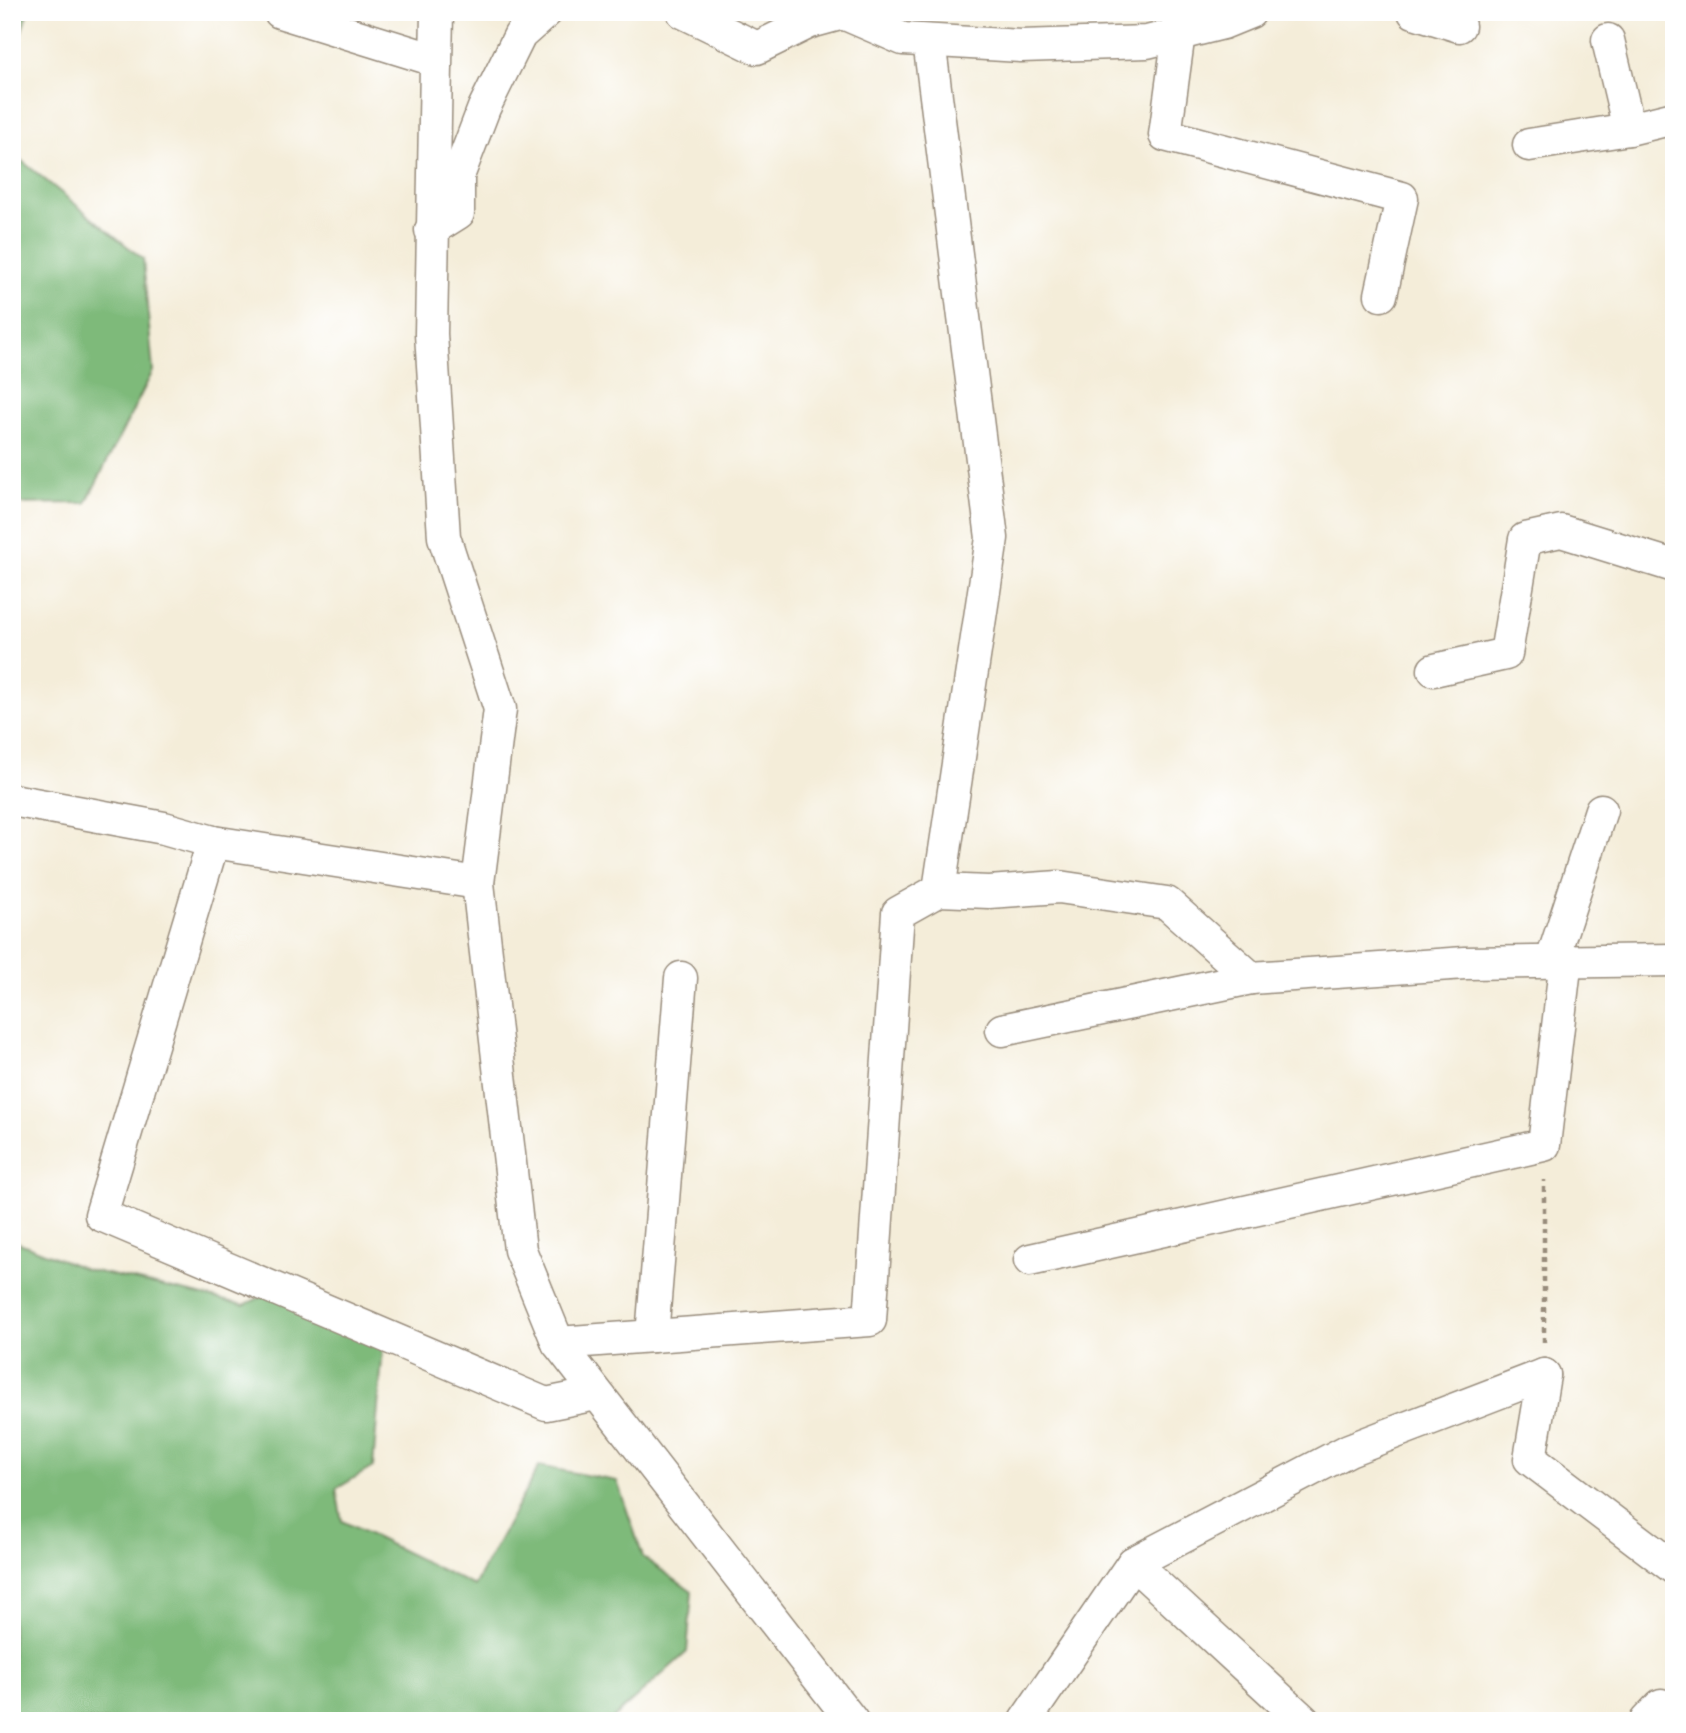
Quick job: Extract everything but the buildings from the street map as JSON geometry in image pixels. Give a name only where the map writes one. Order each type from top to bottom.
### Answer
[{"type":"street","points":[[280,12],[435,60]]},
{"type":"street","points":[[436,12],[431,334],[444,537],[500,709],[478,884],[520,1250],[558,1343],[852,1721]]},
{"type":"street","points":[[431,230],[458,213],[458,176],[484,108],[520,35],[546,12]]},
{"type":"street","points":[[683,12],[757,48],[810,22],[843,13],[903,39],[1034,46],[1147,41],[1223,23],[1250,12]]},
{"type":"street","points":[[1414,12],[1459,26]]},
{"type":"street","points":[[1179,33],[1165,135],[1402,198],[1381,295]]},
{"type":"street","points":[[1608,40],[1629,129]]},
{"type":"street","points":[[929,41],[992,538],[939,890]]},
{"type":"street","points":[[1529,145],[1629,129],[1674,118]]},
{"type":"street","points":[[1434,670],[1506,654],[1525,540],[1561,531],[1674,566]]},
{"type":"street","points":[[12,800],[164,828],[212,842],[478,884]]},
{"type":"street","points":[[1030,1260],[1544,1145],[1559,960],[1601,810]]},
{"type":"street","points":[[212,842],[101,1215],[547,1405],[596,1394]]},
{"type":"street","points":[[558,1343],[870,1320],[898,913],[939,890],[989,892],[1059,887],[1167,903],[1251,978]]},
{"type":"street","points":[[1002,1030],[1251,978],[1559,960],[1674,960]]},
{"type":"street","points":[[652,1336],[681,978]]},
{"type":"street","points":[[1025,1721],[1133,1563],[1349,1450],[1544,1375]]},
{"type":"street","points":[[1544,1375],[1530,1459],[1674,1569]]},
{"type":"street","points":[[1133,1563],[1288,1715]]},
{"type":"street","points":[[1646,1721],[1661,1705],[1674,1710]]},
{"type":"path","points":[[1544,1145],[1544,1375]]},
{"type":"green space","points":[[12,12],[28,12],[12,60]]},
{"type":"green space","points":[[12,153],[143,259],[153,371],[86,503],[12,504]]},
{"type":"green space","points":[[12,1240],[85,1269],[244,1305],[267,1294],[383,1348],[373,1467],[336,1489],[342,1521],[474,1586],[539,1466],[617,1481],[643,1557],[692,1592],[687,1652],[610,1721],[12,1721]]}]
